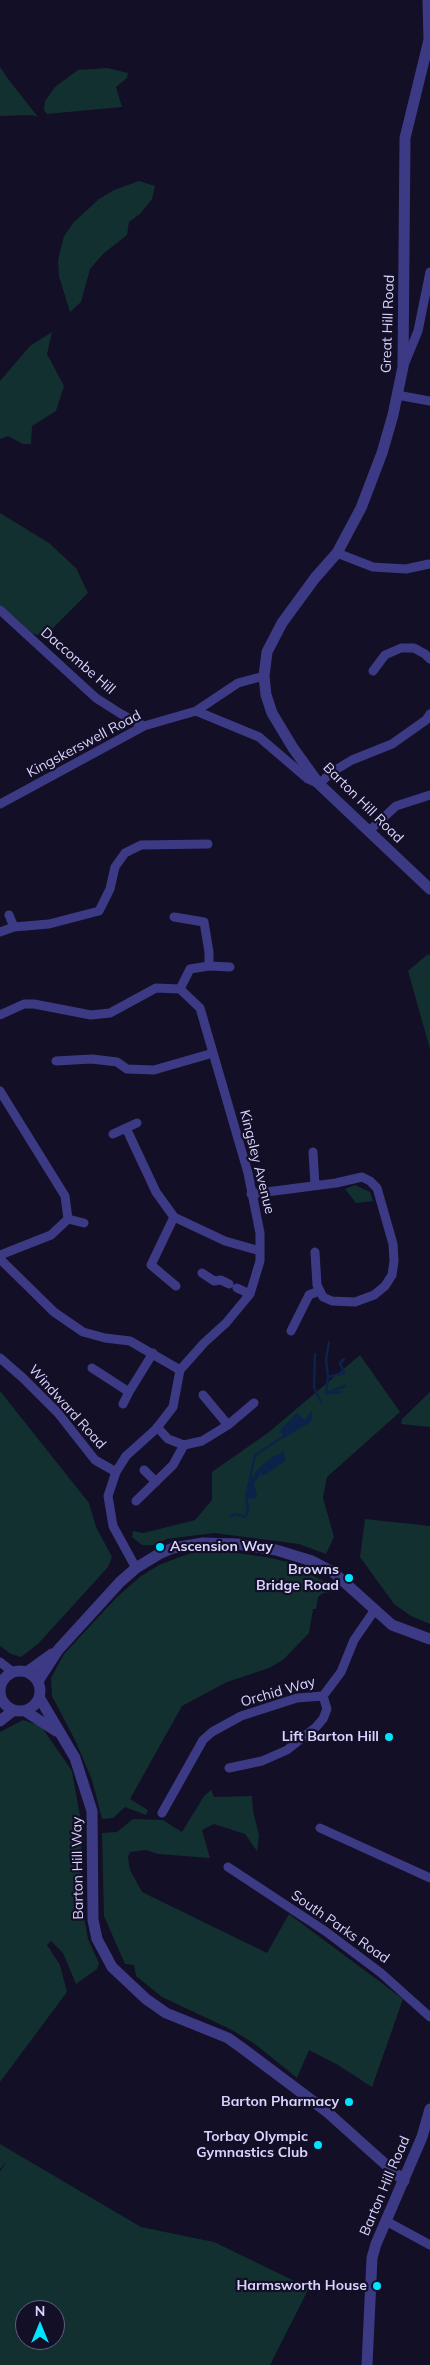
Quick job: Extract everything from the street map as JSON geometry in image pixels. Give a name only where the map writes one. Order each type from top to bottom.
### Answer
[{"type":"street","name":"Great Hill Road","points":[[264,676],[267,652],[282,623],[315,578],[338,553],[362,508],[382,453],[397,395],[403,367],[405,138],[429,40],[428,0]]},
{"type":"street","points":[[403,367],[418,331],[430,272]]},
{"type":"street","points":[[397,395],[430,401]]},
{"type":"street","points":[[338,553],[373,566],[406,569],[429,564]]},
{"type":"street","name":"Daccombe Hill","points":[[0,610],[96,698],[144,726]]},
{"type":"street","points":[[373,671],[385,655],[401,648],[414,648],[430,659]]},
{"type":"street","name":"Kingskerswell Road","points":[[0,804],[144,726],[196,711],[238,683],[264,676]]},
{"type":"street","name":"Barton Hill Road","points":[[264,676],[266,695],[272,712],[293,748],[319,784],[430,889]]},
{"type":"street","points":[[196,711],[259,737],[308,779],[319,784],[332,772],[352,760],[392,744],[429,719]]},
{"type":"street","points":[[369,831],[396,806],[430,795]]},
{"type":"street","points":[[0,932],[14,927],[49,924],[99,911],[110,889],[116,868],[126,853],[141,845],[208,844]]},
{"type":"street","points":[[9,914],[14,927]]},
{"type":"street","points":[[174,917],[204,922],[210,952],[209,966]]},
{"type":"street","points":[[0,1015],[24,1004],[34,1004],[90,1015],[110,1013],[156,988],[180,989],[190,969],[209,966],[230,967]]},
{"type":"street","name":"Kingsley Avenue","points":[[180,989],[200,1008],[248,1173],[260,1233],[260,1260],[250,1294],[226,1324],[204,1343],[180,1370]]},
{"type":"street","points":[[56,1061],[92,1059],[117,1062],[127,1069],[154,1070],[213,1052]]},
{"type":"street","points":[[0,1091],[64,1196],[68,1219]]},
{"type":"street","points":[[113,1134],[137,1123]]},
{"type":"street","points":[[126,1128],[156,1192],[174,1217],[225,1241],[260,1250]]},
{"type":"street","points":[[313,1152],[315,1185]]},
{"type":"street","points":[[251,1194],[362,1177],[370,1181],[377,1188],[390,1228],[394,1261],[392,1275],[385,1286],[374,1295],[356,1302],[323,1298],[319,1291],[315,1252]]},
{"type":"street","points":[[174,1217],[151,1265],[176,1286]]},
{"type":"street","points":[[68,1219],[84,1223]]},
{"type":"street","points":[[0,1255],[51,1235],[68,1219]]},
{"type":"street","points":[[0,1259],[54,1312],[83,1332],[105,1338],[130,1341],[152,1352],[180,1370],[173,1407],[157,1427],[126,1456],[116,1472],[108,1496],[113,1526],[136,1568]]},
{"type":"street","points":[[202,1273],[214,1281],[221,1280],[250,1294]]},
{"type":"street","points":[[291,1331],[309,1295],[319,1291]]},
{"type":"street","points":[[123,1404],[152,1352]]},
{"type":"street","name":"Windward Road","points":[[0,1358],[24,1378],[58,1413],[95,1460],[116,1472]]},
{"type":"street","points":[[92,1368],[129,1392]]},
{"type":"street","points":[[203,1395],[228,1426]]},
{"type":"street","points":[[157,1427],[168,1439],[184,1445],[212,1436],[228,1426],[254,1403]]},
{"type":"street","points":[[136,1501],[173,1464],[184,1445]]},
{"type":"street","points":[[144,1470],[156,1482]]},
{"type":"street","points":[[0,1721],[20,1710],[33,1706],[40,1697],[38,1681],[58,1650],[120,1582],[136,1568],[159,1554],[195,1544],[218,1542],[276,1550],[307,1559],[333,1572],[374,1611],[392,1625],[430,1639]]},
{"type":"street","name":"Orchid Way","points":[[162,1813],[203,1740],[212,1732],[242,1716],[297,1698],[323,1696],[341,1672],[354,1640],[374,1611]]},
{"type":"street","points":[[0,1662],[13,1672],[27,1672],[58,1650]]},
{"type":"street","points":[[13,1672],[4,1679],[0,1694],[5,1705],[20,1710]]},
{"type":"street","points":[[27,1672],[38,1681]]},
{"type":"street","points":[[228,1768],[262,1761],[287,1750],[323,1719],[327,1709],[323,1696]]},
{"type":"street","name":"Barton Hill Way","points":[[40,1697],[75,1758],[92,1811],[93,1920],[97,1938],[112,1967],[146,1999],[166,2013],[228,2038],[242,2048],[326,2111],[404,2181]]},
{"type":"street","name":"Barton Hill Way","points":[[20,1710],[61,1735]]},
{"type":"street","points":[[320,1828],[430,1878]]},
{"type":"street","name":"South Parks Road","points":[[228,1868],[325,1931],[381,1973],[430,2017]]},
{"type":"street","name":"Barton Hill Road","points":[[367,2365],[372,2258],[422,2137],[430,2109]]},
{"type":"street","points":[[386,2221],[430,2245]]},
{"type":"green space","points":[[0,67],[38,117],[32,115],[0,116]]},
{"type":"green space","points":[[107,68],[128,73],[127,78],[116,87],[122,107],[47,114],[44,110],[45,101],[55,87],[78,70]]},
{"type":"green space","points":[[139,181],[155,186],[152,199],[140,214],[129,222],[127,235],[103,254],[90,269],[81,302],[70,312],[59,276],[58,260],[64,236],[74,222],[99,199],[114,190]]},
{"type":"green space","points":[[52,332],[47,354],[64,386],[56,411],[32,426],[31,444],[23,444],[8,436],[0,439],[0,381],[30,346]]},
{"type":"green space","points":[[0,513],[49,543],[76,568],[88,593],[45,636],[33,634],[0,605]]},
{"type":"green space","points":[[428,954],[430,956],[430,1049],[408,971]]},
{"type":"green space","points":[[355,1185],[370,1192],[373,1201],[356,1203],[345,1189]]},
{"type":"green space","points":[[360,1355],[400,1412],[327,1477],[323,1498],[334,1537],[326,1554],[299,1544],[214,1533],[167,1539],[153,1545],[142,1545],[132,1537],[133,1531],[143,1533],[195,1520],[212,1500],[212,1472],[269,1432]]},
{"type":"green space","points":[[0,1391],[89,1503],[96,1527],[112,1557],[108,1567],[38,1644],[21,1657],[11,1654],[0,1646]]},
{"type":"green space","points":[[430,1392],[430,1427],[401,1424],[402,1419]]},
{"type":"green space","points":[[365,1519],[430,1526],[430,1624],[411,1616],[394,1604],[360,1557]]},
{"type":"green space","points":[[214,1550],[288,1562],[336,1588],[333,1592],[323,1593],[318,1597],[316,1609],[313,1609],[309,1633],[283,1660],[269,1668],[227,1682],[182,1706],[130,1799],[148,1810],[146,1815],[125,1807],[113,1818],[102,1819],[92,1780],[76,1742],[52,1696],[51,1678],[64,1654],[117,1597],[141,1576],[159,1565],[182,1556],[199,1551]]},
{"type":"green space","points":[[23,1720],[41,1726],[72,1771],[83,1833],[80,1859],[83,1911],[88,1939],[99,1963],[97,1969],[76,1984],[63,1953],[51,1941],[47,1945],[60,1965],[67,1992],[0,2082],[0,1732]]},
{"type":"green space","points":[[211,1790],[214,1797],[252,1796],[253,1811],[259,1836],[257,1851],[245,1834],[214,1824],[202,1830],[210,1858],[158,1854],[146,1850],[130,1852],[128,1857],[130,1870],[142,1892],[267,1953],[289,1914],[403,1999],[372,2087],[338,2065],[309,2050],[297,2078],[255,2044],[232,2030],[162,1997],[136,1976],[134,1965],[125,1964],[104,1916],[102,1833],[117,1832],[133,1819],[163,1820],[182,1832],[204,1796]]},
{"type":"green space","points":[[0,2144],[141,2227],[214,2242],[309,2288],[270,2365],[0,2365],[0,2171],[7,2161],[0,2169]]},
{"type":"water","points":[[312,1410],[312,1418],[309,1423],[284,1438],[280,1430],[297,1413],[305,1420]]},
{"type":"water","points":[[284,1452],[285,1461],[263,1476],[261,1473],[254,1484],[257,1495],[255,1499],[247,1498],[249,1483],[258,1469],[272,1457]]},
{"type":"waterway","points":[[326,1393],[328,1377],[326,1360],[329,1342]]},
{"type":"waterway","points":[[315,1354],[314,1387],[321,1402]]},
{"type":"waterway","points":[[328,1377],[344,1373],[340,1363],[344,1359]]},
{"type":"waterway","points":[[327,1393],[345,1386]]},
{"type":"waterway","points":[[331,1393],[341,1392]]},
{"type":"waterway","points":[[230,1516],[237,1514],[245,1517],[247,1514],[246,1498],[255,1455],[283,1437]]},
{"type":"place","name":"Ascension Way","points":[[160,1547]]},
{"type":"place","name":"Browns Bridge Road","points":[[349,1578]]},
{"type":"place","name":"Lift Barton Hill","points":[[389,1737]]},
{"type":"place","name":"Barton Pharmacy","points":[[349,2102]]},
{"type":"place","name":"Torbay Olympic Gymnastics Club","points":[[318,2145]]},
{"type":"place","name":"Harmsworth House","points":[[377,2286]]}]
